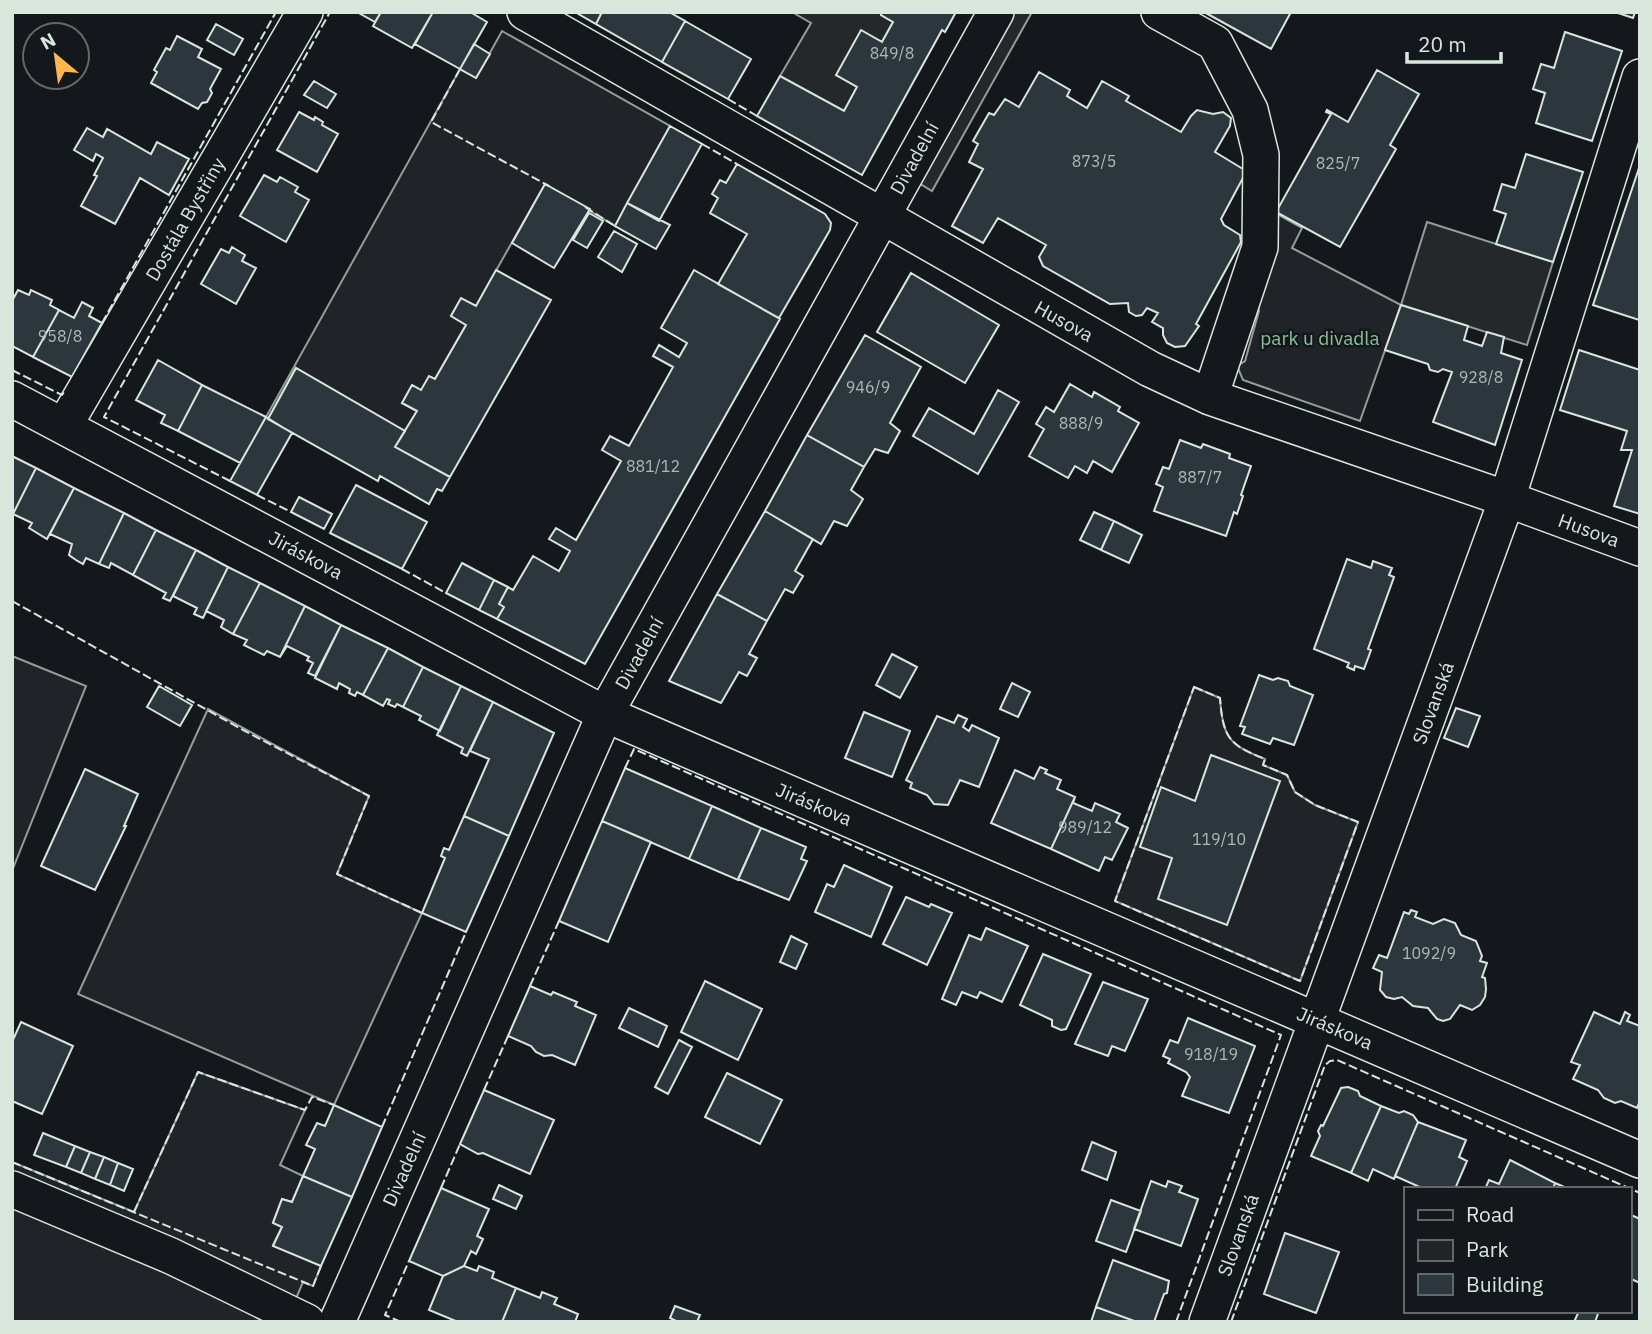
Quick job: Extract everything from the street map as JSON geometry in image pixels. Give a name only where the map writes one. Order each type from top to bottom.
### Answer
[{"type":"street","name":"Dostála Bystřiny","points":[[64,426],[305,12]]},
{"type":"street","name":"Husova","points":[[525,12],[1150,369],[1210,397],[1507,499],[1640,548]]},
{"type":"street","name":"Divadelní","points":[[337,1322],[605,714],[996,12]]},
{"type":"street","points":[[1159,12],[1215,43],[1250,110],[1261,155],[1260,247],[1210,397]]},
{"type":"street","name":"Slovanská","points":[[1207,1322],[1507,499],[1640,77]]},
{"type":"street","name":"Jiráskova","points":[[12,400],[605,714],[1640,1160]]},
{"type":"street","points":[[12,1189],[171,1256],[307,1322]]},
{"type":"green space","points":[[502,31],[670,126],[615,226],[545,184],[476,306],[461,299],[451,316],[466,325],[435,379],[421,390],[412,385],[402,403],[417,411],[405,431],[296,368],[268,419],[266,417],[460,69],[476,78]]},
{"type":"green space","name":"park u divadla","points":[[1270,210],[1302,228],[1292,248],[1401,305],[1360,421],[1243,380],[1237,366],[1245,361],[1259,311],[1254,292]]},
{"type":"green space","points":[[12,656],[86,686],[12,871]]},
{"type":"green space","points":[[1194,687],[1220,698],[1226,731],[1236,744],[1265,759],[1263,765],[1287,775],[1295,792],[1315,805],[1358,822],[1300,981],[1115,901]]},
{"type":"green space","points":[[208,709],[369,796],[337,874],[422,913],[334,1105],[78,994]]},
{"type":"green space","points":[[198,1072],[305,1110],[280,1165],[303,1176],[292,1202],[282,1199],[273,1222],[282,1227],[273,1245],[321,1266],[313,1286],[303,1282],[286,1322],[12,1322],[12,1162],[134,1212]]},
{"type":"shaded area","points":[[792,12],[882,12],[881,15],[893,22],[882,42],[862,31],[837,75],[857,87],[844,111],[780,76],[811,23]]},
{"type":"shaded area","points":[[1004,12],[1032,12],[932,191],[912,179]]},
{"type":"shaded area","points":[[1427,222],[1553,262],[1527,345],[1401,305]]},
{"type":"building","points":[[357,12],[381,12],[375,22]]},
{"type":"building","points":[[381,12],[433,12],[412,48],[373,26]]},
{"type":"building","points":[[433,12],[470,12],[487,22],[460,69],[415,44]]},
{"type":"building","points":[[575,12],[602,12],[596,24]]},
{"type":"building","points":[[602,12],[669,12],[685,21],[662,62],[596,24]]},
{"type":"building","points":[[882,12],[956,12],[945,32],[942,30],[862,175],[757,116],[780,76],[844,111],[857,87],[836,75],[861,30],[882,42],[893,22],[881,15]]},
{"type":"building","points":[[1204,12],[1291,12],[1271,49]]},
{"type":"building","points":[[1615,12],[1635,12],[1633,18]]},
{"type":"building","points":[[685,21],[751,59],[728,99],[662,62]]},
{"type":"building","points":[[216,24],[243,39],[234,55],[207,40]]},
{"type":"building","points":[[1565,32],[1622,51],[1592,141],[1536,123],[1545,93],[1533,89],[1541,64],[1554,68]]},
{"type":"building","points":[[177,36],[202,49],[198,57],[221,69],[210,89],[212,93],[207,102],[202,103],[198,109],[151,83],[157,72],[154,70],[166,48],[170,50]]},
{"type":"building","points":[[474,44],[490,54],[476,78],[460,69]]},
{"type":"building","points":[[1377,70],[1419,94],[1390,145],[1396,149],[1340,247],[1276,212],[1331,114],[1326,112],[1327,110],[1348,122]]},
{"type":"building","points":[[1039,72],[1070,90],[1067,96],[1087,108],[1102,81],[1129,96],[1126,101],[1181,132],[1197,110],[1213,114],[1223,112],[1231,118],[1230,126],[1215,152],[1243,169],[1244,176],[1221,219],[1224,225],[1240,235],[1241,242],[1196,324],[1199,326],[1185,346],[1175,347],[1167,343],[1163,328],[1152,322],[1158,313],[1147,308],[1142,315],[1136,316],[1129,312],[1128,303],[1110,304],[1043,266],[1039,257],[1046,245],[998,218],[983,243],[952,226],[983,169],[969,162],[978,144],[973,141],[989,113],[994,115],[1005,99],[1019,107]]},
{"type":"building","points":[[314,81],[336,94],[327,108],[304,95]]},
{"type":"building","points":[[299,112],[314,120],[315,117],[323,122],[322,125],[338,134],[317,172],[277,150]]},
{"type":"building","points":[[670,126],[702,144],[659,221],[627,203]]},
{"type":"building","points":[[87,128],[103,137],[107,129],[151,154],[157,142],[189,159],[169,195],[140,178],[115,224],[81,206],[103,158],[96,154],[93,161],[74,150]]},
{"type":"building","points":[[1526,154],[1583,172],[1553,262],[1496,244],[1506,214],[1494,210],[1502,184],[1515,188]]},
{"type":"building","points":[[737,164],[825,214],[831,223],[830,230],[779,318],[718,284],[747,234],[710,213],[718,198],[712,194],[720,180],[726,183]]},
{"type":"building","points":[[1640,169],[1639,320],[1593,305]]},
{"type":"building","points":[[264,175],[277,182],[280,177],[298,187],[295,192],[309,200],[286,242],[240,216]]},
{"type":"building","points":[[545,184],[590,209],[554,268],[512,243]]},
{"type":"building","points":[[627,203],[670,225],[656,249],[615,226]]},
{"type":"building","points":[[589,213],[603,221],[587,248],[573,240]]},
{"type":"building","points":[[614,231],[637,244],[622,272],[598,257]]},
{"type":"building","points":[[232,247],[245,255],[242,261],[256,268],[236,304],[201,284],[221,249],[229,253]]},
{"type":"building","points":[[496,270],[551,300],[450,477],[395,447],[417,411],[402,403],[412,385],[421,390],[429,376],[435,379],[466,325],[451,316],[461,298],[476,306]]},
{"type":"building","points":[[694,270],[780,319],[585,664],[497,619],[504,607],[499,604],[508,587],[513,590],[533,556],[559,571],[570,551],[549,539],[556,528],[576,540],[621,461],[602,450],[610,436],[629,446],[673,367],[653,356],[659,345],[679,357],[687,343],[661,328]]},
{"type":"building","points":[[911,273],[999,325],[965,383],[877,332]]},
{"type":"building","points":[[18,290],[29,295],[31,290],[52,300],[50,305],[59,310],[33,357],[12,346],[12,301]]},
{"type":"building","points":[[82,302],[93,308],[89,316],[102,323],[72,377],[33,357],[59,310],[74,318]]},
{"type":"building","points":[[1401,305],[1468,326],[1464,340],[1482,346],[1487,332],[1504,337],[1501,353],[1522,360],[1495,445],[1433,422],[1452,372],[1443,369],[1438,372],[1430,370],[1428,364],[1385,350]]},
{"type":"building","points":[[865,335],[921,367],[890,423],[900,431],[888,453],[875,449],[864,467],[807,435]]},
{"type":"building","points":[[1579,350],[1640,370],[1640,514],[1614,506],[1632,450],[1621,450],[1627,431],[1560,410]]},
{"type":"building","points":[[158,360],[202,385],[178,431],[161,423],[165,415],[136,400]]},
{"type":"building","points":[[296,368],[405,431],[395,447],[450,477],[442,491],[437,489],[429,504],[380,476],[378,481],[268,419]]},
{"type":"building","points":[[1070,384],[1092,397],[1094,392],[1120,407],[1118,411],[1139,423],[1112,472],[1093,461],[1087,473],[1075,466],[1068,478],[1029,456],[1044,429],[1036,424],[1046,407],[1054,412]]},
{"type":"building","points":[[202,385],[266,417],[240,463],[178,431]]},
{"type":"building","points":[[998,390],[1019,402],[978,474],[913,436],[929,408],[974,434]]},
{"type":"building","points":[[266,417],[292,433],[257,495],[230,481]]},
{"type":"building","points":[[807,435],[864,467],[851,490],[863,499],[847,526],[834,521],[821,544],[765,511]]},
{"type":"building","points":[[1180,440],[1201,448],[1203,444],[1230,454],[1229,458],[1251,466],[1237,514],[1234,512],[1226,536],[1154,511],[1163,487],[1156,484],[1163,467],[1169,469]]},
{"type":"building","points":[[12,456],[36,468],[12,516]]},
{"type":"building","points":[[36,468],[74,488],[47,539],[29,528],[32,523],[13,514]]},
{"type":"building","points":[[356,485],[427,522],[402,569],[330,533]]},
{"type":"building","points":[[74,488],[124,513],[99,564],[86,558],[83,564],[76,560],[69,555],[72,544],[50,534]]},
{"type":"building","points":[[299,497],[332,514],[324,529],[291,512]]},
{"type":"building","points":[[765,511],[813,539],[795,571],[803,576],[793,593],[785,589],[767,621],[717,594]]},
{"type":"building","points":[[1094,512],[1114,521],[1101,550],[1080,540]]},
{"type":"building","points":[[124,513],[156,530],[133,575],[111,563],[109,568],[99,564]]},
{"type":"building","points":[[1114,521],[1142,535],[1129,563],[1101,550]]},
{"type":"building","points":[[156,530],[196,550],[170,601],[163,598],[166,593],[133,575]]},
{"type":"building","points":[[196,550],[228,567],[203,618],[194,614],[197,608],[173,596]]},
{"type":"building","points":[[1347,559],[1371,568],[1373,561],[1392,568],[1389,575],[1394,577],[1368,649],[1371,650],[1364,669],[1355,666],[1354,670],[1347,667],[1349,663],[1314,649]]},
{"type":"building","points":[[462,563],[494,580],[479,610],[446,593]]},
{"type":"building","points":[[228,567],[260,583],[233,634],[221,627],[224,620],[206,611]]},
{"type":"building","points":[[494,580],[508,587],[499,604],[504,607],[497,619],[479,610]]},
{"type":"building","points":[[260,583],[305,606],[280,657],[267,651],[264,655],[244,645],[247,640],[233,634]]},
{"type":"building","points":[[717,594],[767,621],[749,654],[757,658],[747,676],[739,672],[721,703],[669,681]]},
{"type":"building","points":[[305,606],[341,625],[315,676],[308,673],[313,663],[307,660],[309,657],[287,646],[280,657]]},
{"type":"building","points":[[341,625],[388,648],[363,695],[357,692],[355,696],[349,693],[350,689],[339,683],[337,689],[315,678]]},
{"type":"building","points":[[388,648],[423,667],[403,707],[388,704],[390,700],[387,699],[383,706],[363,695]]},
{"type":"building","points":[[892,654],[917,667],[900,698],[876,685]]},
{"type":"building","points":[[423,667],[461,686],[440,731],[419,720],[421,716],[403,707]]},
{"type":"building","points":[[1259,675],[1288,681],[1290,686],[1313,695],[1294,745],[1273,738],[1270,744],[1242,734],[1245,727],[1240,726]]},
{"type":"building","points":[[1012,683],[1030,692],[1018,717],[1000,709]]},
{"type":"building","points":[[159,686],[192,705],[180,726],[147,707]]},
{"type":"building","points":[[461,686],[493,702],[467,756],[461,753],[463,748],[437,735]]},
{"type":"building","points":[[493,702],[554,733],[509,836],[464,816],[489,759],[470,751]]},
{"type":"building","points":[[1456,708],[1480,716],[1468,747],[1444,738]]},
{"type":"building","points":[[864,712],[910,731],[892,777],[845,758]]},
{"type":"building","points":[[958,715],[967,719],[963,727],[969,731],[972,725],[999,738],[979,787],[960,780],[948,805],[934,804],[927,795],[910,788],[912,783],[906,780],[937,716],[954,723]]},
{"type":"building","points":[[1211,755],[1280,781],[1227,925],[1158,899],[1172,858],[1140,847],[1161,787],[1195,801]]},
{"type":"building","points":[[1040,767],[1047,770],[1045,773],[1061,780],[1057,789],[1075,797],[1051,849],[991,823],[1015,770],[1034,779]]},
{"type":"building","points":[[625,768],[712,806],[689,859],[602,821]]},
{"type":"building","points":[[85,769],[138,794],[126,826],[95,890],[41,866]]},
{"type":"building","points":[[1075,797],[1073,803],[1092,811],[1095,803],[1120,814],[1116,822],[1128,828],[1112,860],[1105,857],[1099,871],[1051,849]]},
{"type":"building","points":[[712,806],[761,828],[738,880],[689,859]]},
{"type":"building","points":[[464,816],[509,836],[466,932],[422,913],[445,858],[441,856],[444,848],[449,850]]},
{"type":"building","points":[[602,821],[651,842],[608,942],[559,921]]},
{"type":"building","points":[[761,828],[806,847],[801,859],[807,861],[789,900],[738,879]]},
{"type":"building","points":[[844,865],[892,887],[871,937],[815,912],[827,884],[834,887]]},
{"type":"building","points":[[906,897],[952,913],[927,965],[883,944]]},
{"type":"building","points":[[1411,910],[1417,912],[1415,917],[1433,924],[1444,919],[1455,923],[1461,935],[1476,941],[1482,956],[1480,961],[1487,963],[1482,977],[1485,978],[1485,997],[1480,1005],[1472,1010],[1460,1005],[1450,1019],[1443,1021],[1437,1019],[1428,1008],[1413,1006],[1402,997],[1386,997],[1380,990],[1382,972],[1373,968],[1379,955],[1387,958],[1404,912],[1409,914]]},
{"type":"building","points":[[986,928],[1028,946],[1002,1002],[980,992],[977,998],[962,992],[956,1005],[942,999],[969,935],[981,940]]},
{"type":"building","points":[[791,936],[807,944],[796,969],[780,962]]},
{"type":"building","points":[[1043,954],[1091,974],[1066,1029],[1052,1026],[1052,1020],[1020,1005]]},
{"type":"building","points":[[705,981],[762,1009],[738,1060],[681,1032]]},
{"type":"building","points":[[1103,982],[1148,999],[1125,1051],[1112,1046],[1108,1056],[1075,1044]]},
{"type":"building","points":[[530,986],[577,1002],[575,1006],[596,1015],[575,1065],[552,1055],[544,1056],[531,1046],[508,1036]]},
{"type":"building","points":[[629,1008],[667,1026],[658,1047],[619,1028]]},
{"type":"building","points":[[1594,1012],[1620,1024],[1625,1012],[1630,1015],[1627,1021],[1640,1026],[1640,1101],[1637,1108],[1621,1101],[1615,1103],[1604,1098],[1598,1090],[1573,1079],[1580,1065],[1571,1062]]},
{"type":"building","points":[[1188,1018],[1255,1046],[1229,1113],[1182,1096],[1190,1077],[1168,1063],[1170,1059],[1163,1056],[1170,1040],[1178,1043]]},
{"type":"building","points":[[21,1022],[73,1046],[42,1114],[12,1101],[12,1042]]},
{"type":"building","points":[[679,1040],[692,1047],[668,1094],[655,1087]]},
{"type":"building","points":[[727,1073],[782,1100],[760,1144],[705,1117]]},
{"type":"building","points":[[1348,1087],[1381,1106],[1351,1173],[1311,1156],[1320,1136],[1318,1131],[1321,1125],[1323,1126],[1341,1088]]},
{"type":"building","points":[[484,1090],[554,1120],[530,1174],[483,1153],[478,1154],[460,1144]]},
{"type":"building","points":[[334,1105],[382,1127],[352,1197],[303,1176],[315,1149],[306,1145],[317,1123],[325,1126]]},
{"type":"building","points":[[1381,1106],[1399,1113],[1404,1111],[1413,1115],[1418,1122],[1394,1179],[1373,1169],[1368,1181],[1351,1173]]},
{"type":"building","points":[[1418,1122],[1466,1140],[1459,1157],[1467,1161],[1456,1187],[1420,1187],[1395,1176]]},
{"type":"building","points":[[43,1133],[75,1146],[66,1167],[34,1155]]},
{"type":"building","points":[[1092,1142],[1116,1152],[1107,1180],[1082,1170]]},
{"type":"building","points":[[75,1146],[90,1152],[81,1173],[66,1167]]},
{"type":"building","points":[[90,1152],[104,1157],[95,1179],[81,1173]]},
{"type":"building","points":[[104,1157],[118,1163],[110,1185],[95,1179]]},
{"type":"building","points":[[1510,1160],[1555,1183],[1554,1187],[1486,1187],[1489,1180],[1499,1184]]},
{"type":"building","points":[[118,1163],[133,1169],[124,1191],[110,1185]]},
{"type":"building","points":[[303,1176],[352,1197],[321,1266],[273,1246],[282,1227],[273,1223],[282,1199],[292,1202]]},
{"type":"building","points":[[1151,1181],[1166,1187],[1168,1181],[1182,1186],[1179,1192],[1198,1199],[1181,1246],[1134,1229]]},
{"type":"building","points":[[499,1185],[522,1196],[516,1209],[493,1199]]},
{"type":"building","points":[[441,1188],[489,1209],[477,1236],[483,1239],[476,1254],[471,1251],[464,1266],[443,1276],[409,1261]]},
{"type":"building","points":[[1111,1200],[1141,1211],[1126,1252],[1096,1241]]},
{"type":"building","points":[[1631,1215],[1640,1219],[1640,1283],[1631,1279]]},
{"type":"building","points":[[1285,1233],[1339,1252],[1316,1313],[1264,1294]]},
{"type":"building","points":[[1113,1260],[1169,1281],[1167,1293],[1164,1294],[1154,1322],[1137,1322],[1096,1307]]},
{"type":"building","points":[[464,1266],[477,1271],[479,1266],[494,1272],[492,1278],[516,1288],[502,1322],[458,1322],[429,1310],[443,1276]]},
{"type":"building","points":[[516,1288],[540,1298],[542,1292],[557,1298],[554,1304],[578,1314],[575,1322],[502,1322]]},
{"type":"building","points":[[675,1306],[700,1315],[697,1322],[678,1322],[670,1318]]},
{"type":"building","points":[[1096,1307],[1137,1322],[1091,1322]]},
{"type":"building","points":[[1578,1313],[1598,1313],[1595,1322],[1574,1322]]},
{"type":"fence","points":[[102,323],[276,12]]},
{"type":"fence","points":[[230,481],[104,417],[330,12]]},
{"type":"fence","points":[[460,69],[431,122],[549,186]]},
{"type":"fence","points":[[728,99],[757,116]]},
{"type":"fence","points":[[702,144],[737,164]]},
{"type":"fence","points":[[585,207],[615,226]]},
{"type":"fence","points":[[12,370],[62,395],[64,392]]},
{"type":"fence","points":[[257,495],[291,512]]},
{"type":"fence","points":[[402,569],[446,593]]},
{"type":"fence","points":[[12,601],[243,730],[369,796],[337,874],[422,913]]},
{"type":"fence","points":[[1194,687],[1220,698],[1226,731],[1236,744],[1265,759],[1263,765],[1287,775],[1295,792],[1315,805],[1358,822],[1300,981],[1115,901],[1194,687]]},
{"type":"fence","points":[[625,768],[634,749],[1281,1035],[1176,1322]]},
{"type":"fence","points":[[530,986],[559,921]]},
{"type":"fence","points":[[382,1127],[466,932]]},
{"type":"fence","points":[[484,1090],[508,1036]]},
{"type":"fence","points":[[1231,1322],[1325,1065],[1330,1061],[1337,1060],[1626,1187]]},
{"type":"fence","points":[[134,1212],[198,1072],[305,1110],[312,1097],[334,1105]]},
{"type":"fence","points":[[441,1188],[460,1144]]},
{"type":"fence","points":[[12,1162],[313,1286],[321,1266]]},
{"type":"fence","points":[[1631,1189],[1640,1193]]},
{"type":"fence","points":[[401,1322],[385,1315],[409,1261]]}]
